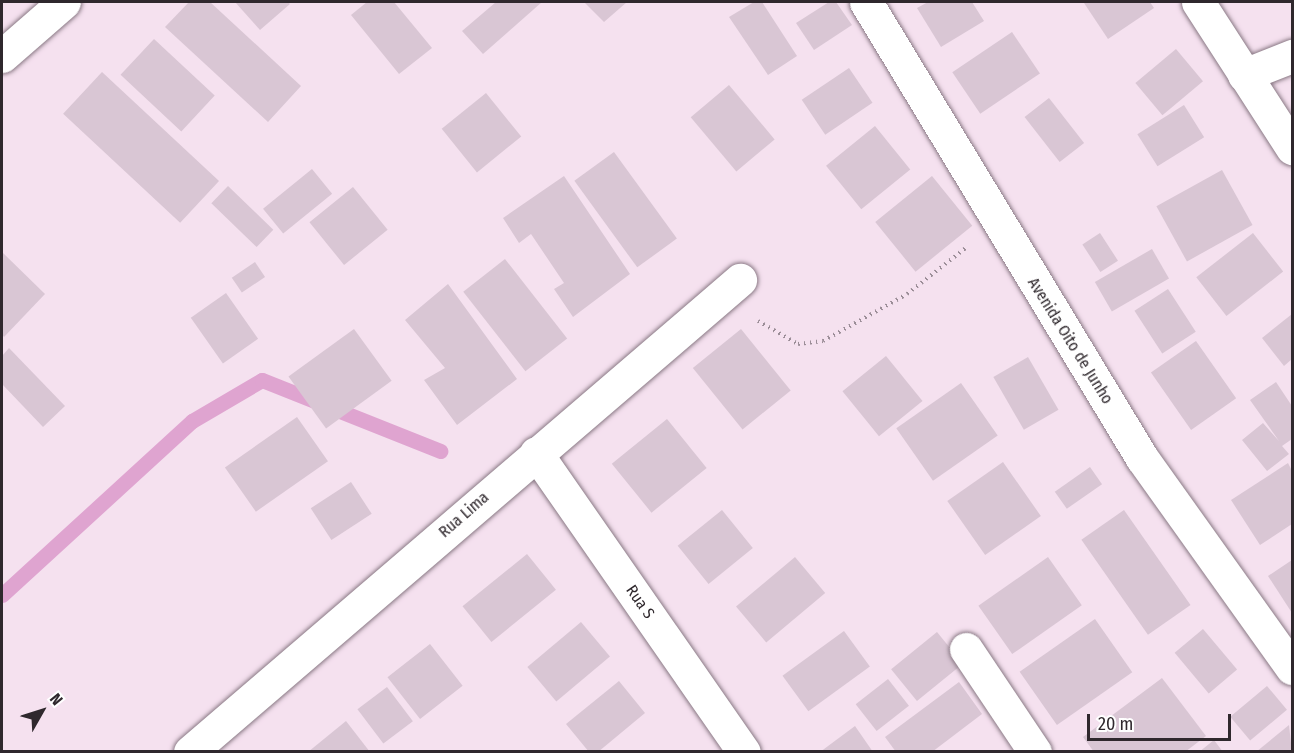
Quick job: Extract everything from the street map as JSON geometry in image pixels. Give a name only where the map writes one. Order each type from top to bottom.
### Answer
[{"type":"street","points":[[2,56],[64,2]]},
{"type":"street","name":"Avenida Oito de Junho","points":[[866,2],[1142,458],[1293,668]]},
{"type":"street","points":[[1198,2],[1293,148]]},
{"type":"street","points":[[1244,75],[1293,56]]},
{"type":"street","name":"Rua Lima","points":[[190,752],[735,284]]},
{"type":"street","name":"Rua S","points":[[536,453],[744,752]]},
{"type":"street","points":[[966,649],[1035,752]]},
{"type":"path","points":[[735,284],[761,325],[798,344],[823,341],[907,294],[999,225]]},
{"type":"building","points":[[189,2],[210,2],[301,86],[268,122],[165,27]]},
{"type":"building","points":[[235,2],[288,2],[290,4],[260,30]]},
{"type":"building","points":[[367,2],[394,2],[432,48],[399,74],[351,15]]},
{"type":"building","points":[[496,2],[542,2],[483,54],[462,31]]},
{"type":"building","points":[[584,2],[627,2],[604,22]]},
{"type":"building","points":[[754,2],[762,2],[797,56],[768,75],[729,17]]},
{"type":"building","points":[[829,2],[836,2],[852,25],[814,50],[796,23]]},
{"type":"building","points":[[928,2],[972,2],[984,21],[941,47],[917,8]]},
{"type":"building","points":[[1150,2],[1154,8],[1108,39],[1084,3]]},
{"type":"building","points":[[1012,32],[1040,73],[980,114],[952,72]]},
{"type":"building","points":[[154,39],[215,96],[181,131],[121,75]]},
{"type":"building","points":[[1176,49],[1203,81],[1162,115],[1135,83]]},
{"type":"building","points":[[849,68],[872,103],[825,135],[802,100]]},
{"type":"building","points":[[102,72],[219,181],[180,223],[63,114]]},
{"type":"building","points":[[729,85],[775,139],[736,172],[691,117]]},
{"type":"building","points":[[486,93],[521,137],[477,172],[442,129]]},
{"type":"building","points":[[1049,98],[1084,143],[1060,162],[1025,117]]},
{"type":"building","points":[[1184,105],[1204,137],[1157,166],[1137,134]]},
{"type":"building","points":[[875,126],[910,170],[861,209],[826,166]]},
{"type":"building","points":[[614,152],[677,239],[637,267],[574,181]]},
{"type":"building","points":[[312,169],[332,194],[283,234],[263,209]]},
{"type":"building","points":[[1222,170],[1253,225],[1187,261],[1156,206]]},
{"type":"building","points":[[564,176],[630,274],[573,317],[554,289],[564,283],[531,234],[519,243],[503,218]]},
{"type":"building","points":[[932,176],[972,226],[916,272],[875,222]]},
{"type":"building","points":[[228,186],[273,230],[257,247],[211,203]]},
{"type":"building","points":[[353,187],[388,230],[344,265],[309,222]]},
{"type":"building","points":[[1100,233],[1118,261],[1100,272],[1082,244]]},
{"type":"building","points":[[1253,233],[1283,272],[1226,316],[1196,277]]},
{"type":"building","points":[[1152,249],[1169,278],[1112,311],[1095,282]]},
{"type":"building","points":[[2,252],[45,294],[4,337],[2,334]]},
{"type":"building","points":[[505,259],[567,339],[525,371],[463,292]]},
{"type":"building","points":[[255,262],[265,277],[242,293],[232,278]]},
{"type":"building","points":[[448,284],[517,379],[457,425],[424,380],[445,368],[405,320]]},
{"type":"building","points":[[1168,289],[1196,332],[1162,354],[1134,311]]},
{"type":"building","points":[[226,293],[258,339],[223,364],[191,318]]},
{"type":"building","points":[[1292,314],[1292,359],[1284,366],[1262,338]]},
{"type":"building","points":[[354,329],[392,381],[326,428],[288,377]]},
{"type":"building","points":[[741,329],[791,390],[743,429],[693,368]]},
{"type":"building","points":[[1196,341],[1236,398],[1191,430],[1151,373]]},
{"type":"building","points":[[9,348],[65,406],[43,427],[2,384],[2,356]]},
{"type":"building","points":[[886,356],[923,401],[879,436],[842,391]]},
{"type":"building","points":[[1028,357],[1058,410],[1024,430],[993,377]]},
{"type":"building","points":[[1276,382],[1292,406],[1292,439],[1282,446],[1289,454],[1267,471],[1242,440],[1263,423],[1279,441],[1250,400]]},
{"type":"building","points":[[961,383],[998,435],[933,481],[896,428]]},
{"type":"building","points":[[297,417],[328,461],[256,512],[225,467]]},
{"type":"building","points":[[667,419],[707,468],[651,513],[612,464]]},
{"type":"building","points":[[1003,462],[1041,516],[985,555],[947,501]]},
{"type":"building","points":[[1288,463],[1292,471],[1292,524],[1260,545],[1231,500]]},
{"type":"building","points":[[1090,467],[1102,484],[1067,509],[1055,492]]},
{"type":"building","points":[[351,482],[372,514],[331,540],[311,508]]},
{"type":"building","points":[[722,510],[753,548],[709,584],[678,546]]},
{"type":"building","points":[[1124,510],[1191,605],[1148,635],[1081,540]]},
{"type":"building","points":[[527,554],[556,590],[491,642],[462,606]]},
{"type":"building","points":[[795,557],[825,593],[766,642],[736,606]]},
{"type":"building","points":[[1048,557],[1082,605],[1012,654],[978,606]]},
{"type":"building","points":[[1292,560],[1292,613],[1268,576]]},
{"type":"building","points":[[1095,619],[1132,672],[1057,725],[1020,672]]},
{"type":"building","points":[[581,622],[610,656],[556,701],[527,667]]},
{"type":"building","points":[[1203,629],[1237,670],[1209,693],[1175,653]]},
{"type":"building","points":[[844,631],[870,667],[808,711],[783,676]]},
{"type":"building","points":[[937,632],[963,664],[917,701],[891,669]]},
{"type":"building","points":[[430,644],[463,686],[420,719],[387,677]]},
{"type":"building","points":[[1162,678],[1206,736],[1185,752],[1094,752],[1083,737]]},
{"type":"building","points":[[888,679],[909,706],[877,731],[856,704]]},
{"type":"building","points":[[619,681],[645,713],[598,752],[589,752],[566,724]]},
{"type":"building","points":[[959,682],[982,714],[932,752],[896,752],[885,737]]},
{"type":"building","points":[[1267,686],[1287,710],[1250,741],[1230,717]]},
{"type":"building","points":[[387,687],[413,721],[383,744],[357,709]]},
{"type":"building","points":[[346,721],[370,752],[308,752]]},
{"type":"building","points":[[1289,725],[1292,752],[1256,752]]},
{"type":"building","points":[[855,726],[873,752],[820,752]]},
{"type":"building","points":[[1214,740],[1223,752],[1199,752]]},
{"type":"waterway","points":[[2,595],[192,421],[262,380],[440,451]]}]
